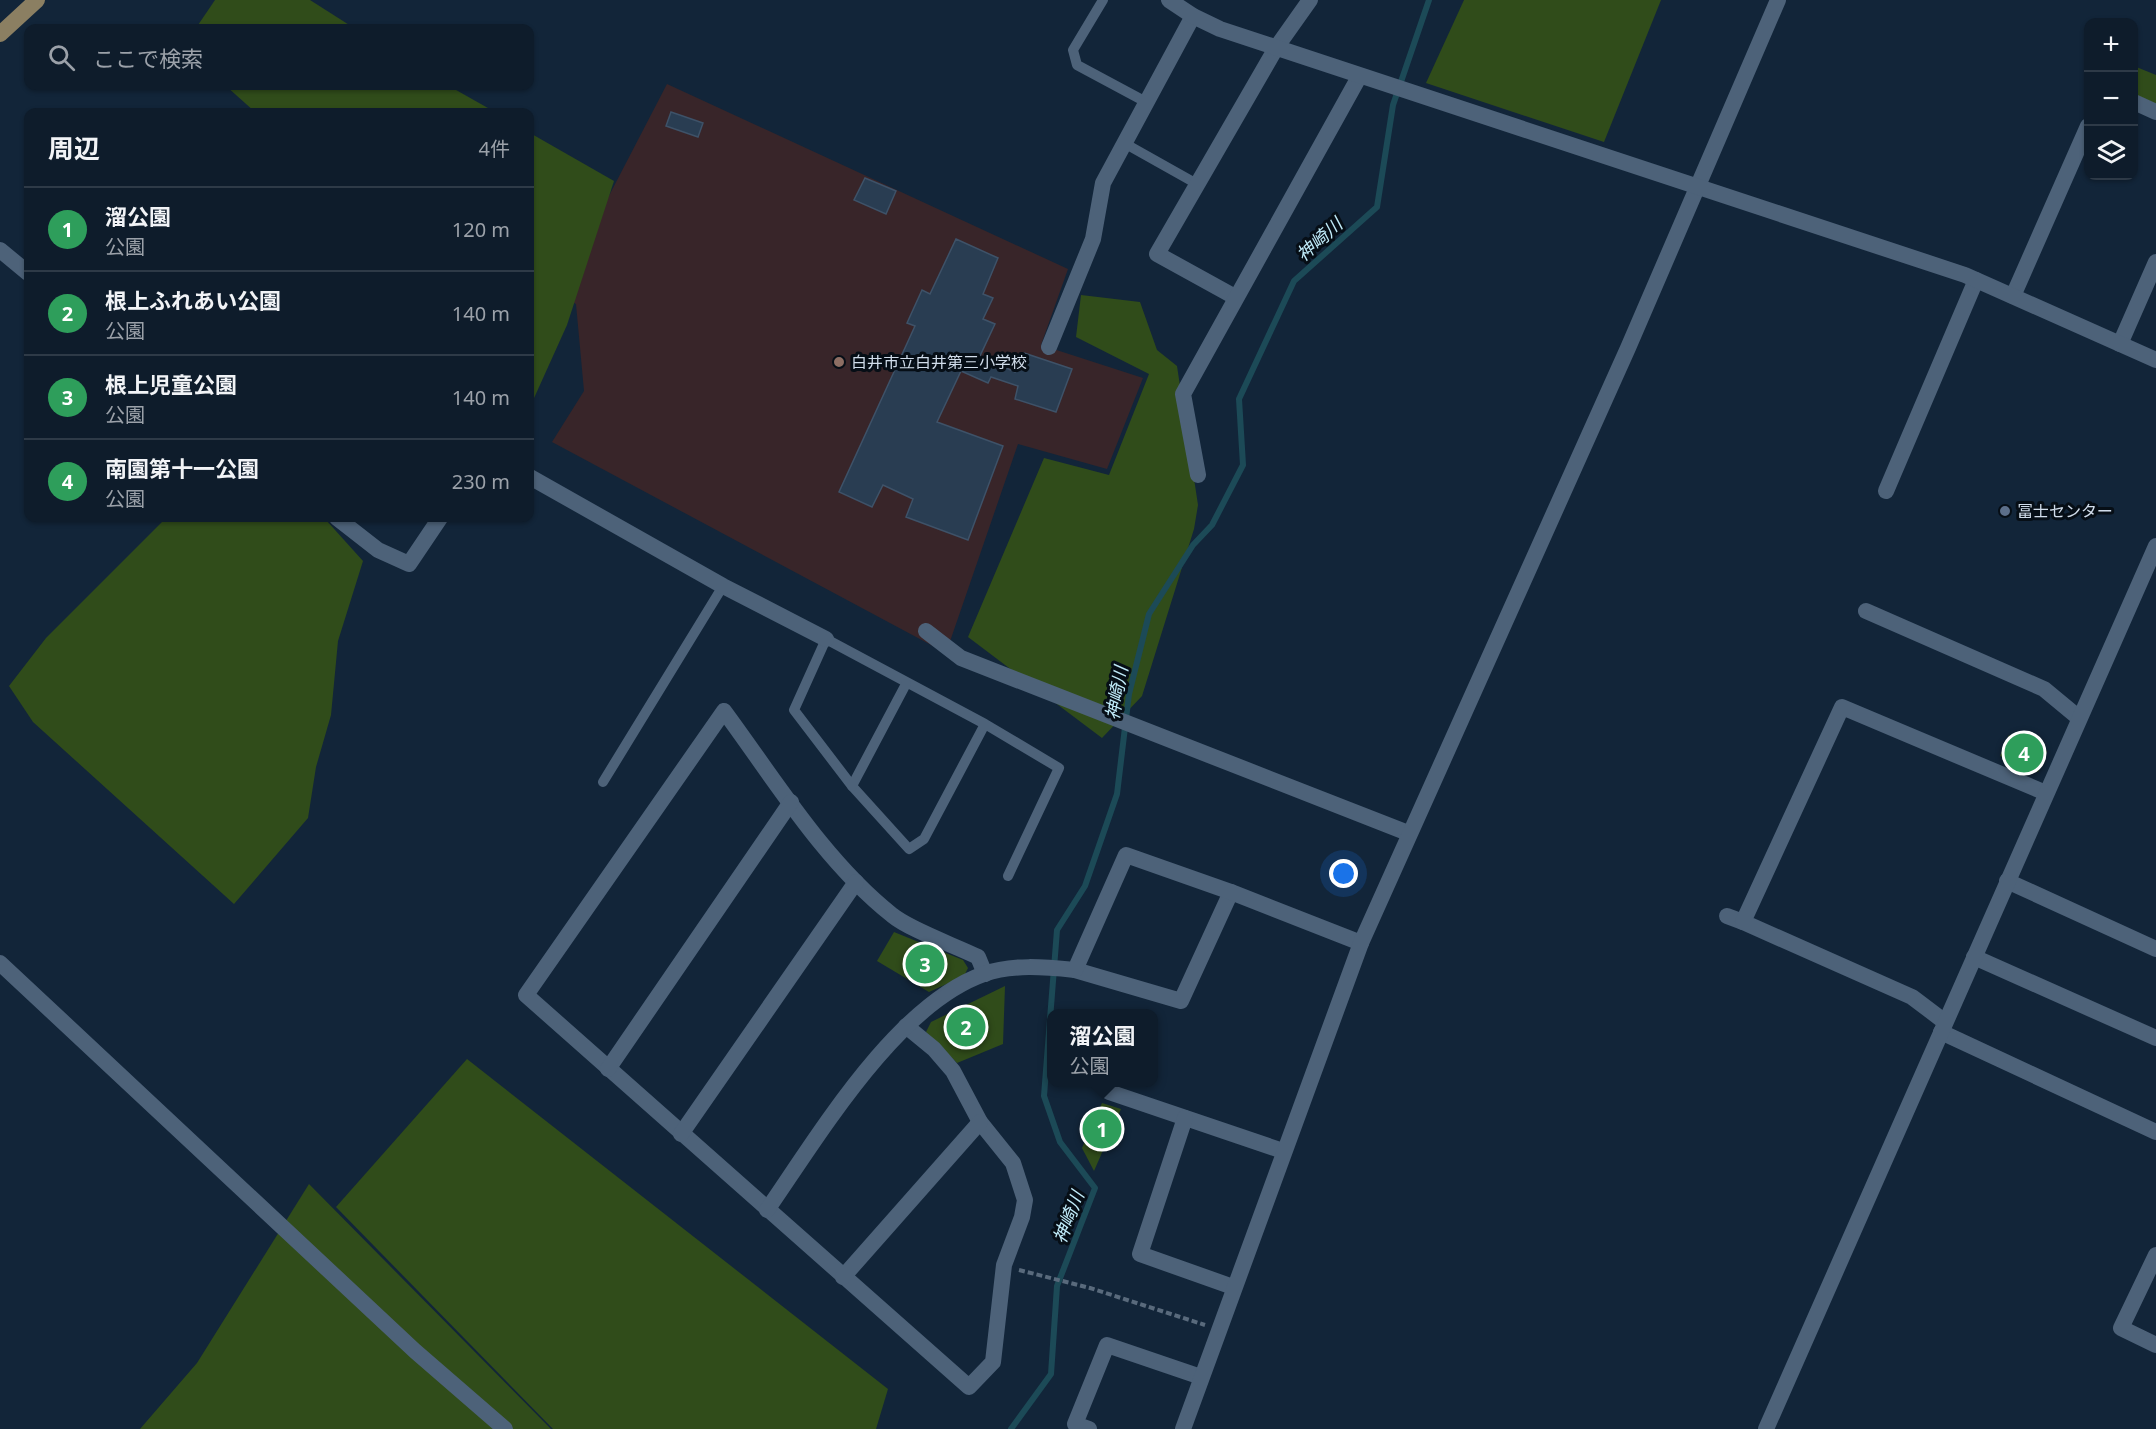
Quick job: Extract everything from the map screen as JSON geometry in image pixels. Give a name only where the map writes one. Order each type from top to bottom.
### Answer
[{"type":"main road","points":[[0,34],[37,0]]},
{"type":"street","points":[[1169,0],[1193,16],[1359,77],[1409,89],[1976,280],[2156,360]]},
{"type":"street","points":[[1235,297],[1157,254],[1276,48],[1310,0]]},
{"type":"street","points":[[1183,1429],[1360,943],[1408,833],[1536,556],[1778,0]]},
{"type":"street","points":[[1049,347],[1093,239],[1103,183],[1193,16]]},
{"type":"street","points":[[1198,475],[1183,394],[1359,77]]},
{"type":"street","points":[[2138,104],[2156,112]]},
{"type":"street","points":[[2013,296],[2084,135]]},
{"type":"street","points":[[0,250],[24,270]]},
{"type":"street","points":[[2120,344],[2156,262]]},
{"type":"street","points":[[1886,491],[1976,280]]},
{"type":"street","points":[[534,479],[723,586],[826,639]]},
{"type":"street","points":[[343,522],[378,550],[410,564],[437,522]]},
{"type":"street","points":[[1766,1429],[2156,546]]},
{"type":"street","points":[[1866,611],[2044,689],[2079,718]]},
{"type":"street","points":[[926,631],[961,658],[1408,833]]},
{"type":"street","points":[[1743,922],[1842,707],[2046,793]]},
{"type":"street","points":[[906,1026],[934,1049],[953,1071],[980,1122],[1013,1163],[1025,1200],[1022,1217],[1004,1265],[993,1362],[969,1387],[526,995],[724,711],[791,802],[856,882],[894,917],[978,957],[985,974]]},
{"type":"street","points":[[608,1069],[791,802]]},
{"type":"street","points":[[1075,970],[1126,855],[1231,892],[1360,943]]},
{"type":"street","points":[[2007,881],[2156,948]]},
{"type":"street","points":[[681,1134],[856,882]]},
{"type":"street","points":[[767,1209],[839,1106],[906,1026],[937,998],[985,974],[1031,967],[1075,970],[1181,1002],[1231,892]]},
{"type":"street","points":[[1727,916],[1912,997],[1943,1027],[2156,1132]]},
{"type":"street","points":[[1974,957],[2156,1038]]},
{"type":"street","points":[[0,963],[415,1351],[505,1429]]},
{"type":"street","points":[[1109,1092],[1283,1151]]},
{"type":"street","points":[[1185,1118],[1140,1254],[1233,1287]]},
{"type":"street","points":[[843,1277],[980,1122]]},
{"type":"street","points":[[2156,1255],[2121,1328],[2156,1345]]},
{"type":"street","points":[[1089,1429],[1075,1424],[1107,1345],[1201,1377]]},
{"type":"lane","points":[[1103,0],[1073,50],[1077,65],[1146,102]]},
{"type":"lane","points":[[1124,143],[1197,184]]},
{"type":"lane","points":[[603,782],[723,586]]},
{"type":"lane","points":[[985,724],[924,839],[909,849],[852,786],[794,710],[826,639],[906,684],[985,724],[1059,768],[1008,876]]},
{"type":"lane","points":[[852,786],[906,684]]},
{"type":"path","points":[[1004,1265],[1090,1288],[1218,1329]]},
{"type":"shaded area","name":"白井市立白井第三小学校","points":[[667,84],[1068,269],[1041,345],[1143,378],[1107,469],[1018,444],[946,653],[552,442],[584,391],[576,304],[558,294]]},
{"type":"green space","points":[[215,0],[310,0],[348,24],[199,24]]},
{"type":"green space","points":[[1464,0],[1661,0],[1604,142],[1426,83]]},
{"type":"green space","points":[[2138,68],[2156,75],[2156,104],[2138,96]]},
{"type":"green space","points":[[230,90],[456,90],[488,108],[251,108]]},
{"type":"green space","points":[[534,135],[614,181],[567,325],[534,398]]},
{"type":"green space","points":[[1081,295],[1140,302],[1157,350],[1177,366],[1198,505],[1194,529],[1142,696],[1102,738],[968,637],[1044,458],[1109,475],[1149,374],[1076,337]]},
{"type":"green space","points":[[162,522],[328,522],[363,561],[338,641],[331,715],[316,767],[308,818],[234,904],[33,722],[9,686],[46,638]]},
{"type":"green space","points":[[2009,735],[2047,751],[2038,772],[2000,756]]},
{"type":"green space","points":[[894,932],[963,960],[968,968],[964,976],[929,992],[877,961]]},
{"type":"green space","points":[[1005,986],[1003,1044],[957,1063],[926,1032],[931,1022]]},
{"type":"green space","points":[[467,1059],[888,1389],[876,1429],[553,1429],[336,1207]]},
{"type":"green space","points":[[1102,1103],[1121,1109],[1094,1171],[1082,1148]]},
{"type":"green space","points":[[309,1184],[551,1429],[140,1429],[197,1363]]},
{"type":"building","points":[[671,112],[703,123],[698,137],[666,126]]},
{"type":"building","points":[[865,178],[896,191],[886,214],[854,200]]},
{"type":"building","points":[[956,239],[998,258],[983,294],[993,298],[983,319],[995,324],[980,356],[1015,372],[1024,353],[1072,369],[1056,412],[1015,399],[1018,386],[991,377],[988,383],[961,371],[937,422],[1003,446],[968,540],[906,517],[913,499],[883,485],[872,507],[839,492],[915,326],[907,323],[922,290],[930,294]]},
{"type":"waterway","name":"神崎川","points":[[1051,1009],[1057,930],[1085,886],[1117,794],[1129,694],[1149,614],[1193,545],[1212,525],[1243,465],[1239,399],[1294,281],[1377,207],[1393,105],[1429,0]]},
{"type":"waterway","name":"神崎川","points":[[1011,1429],[1051,1374],[1057,1286],[1095,1188],[1060,1142],[1044,1096],[1047,1058]]},
{"type":"place","name":"白井市立白井第三小学校","points":[[839,362]]},
{"type":"place","name":"冨士センター","points":[[2005,511]]},
{"type":"place","name":"南園第十一公園","points":[[2024,753]]},
{"type":"place","name":"根上児童公園","points":[[925,964]]},
{"type":"place","name":"根上ふれあい公園","points":[[966,1027]]},
{"type":"place","name":"溜公園","points":[[1102,1129]]}]
